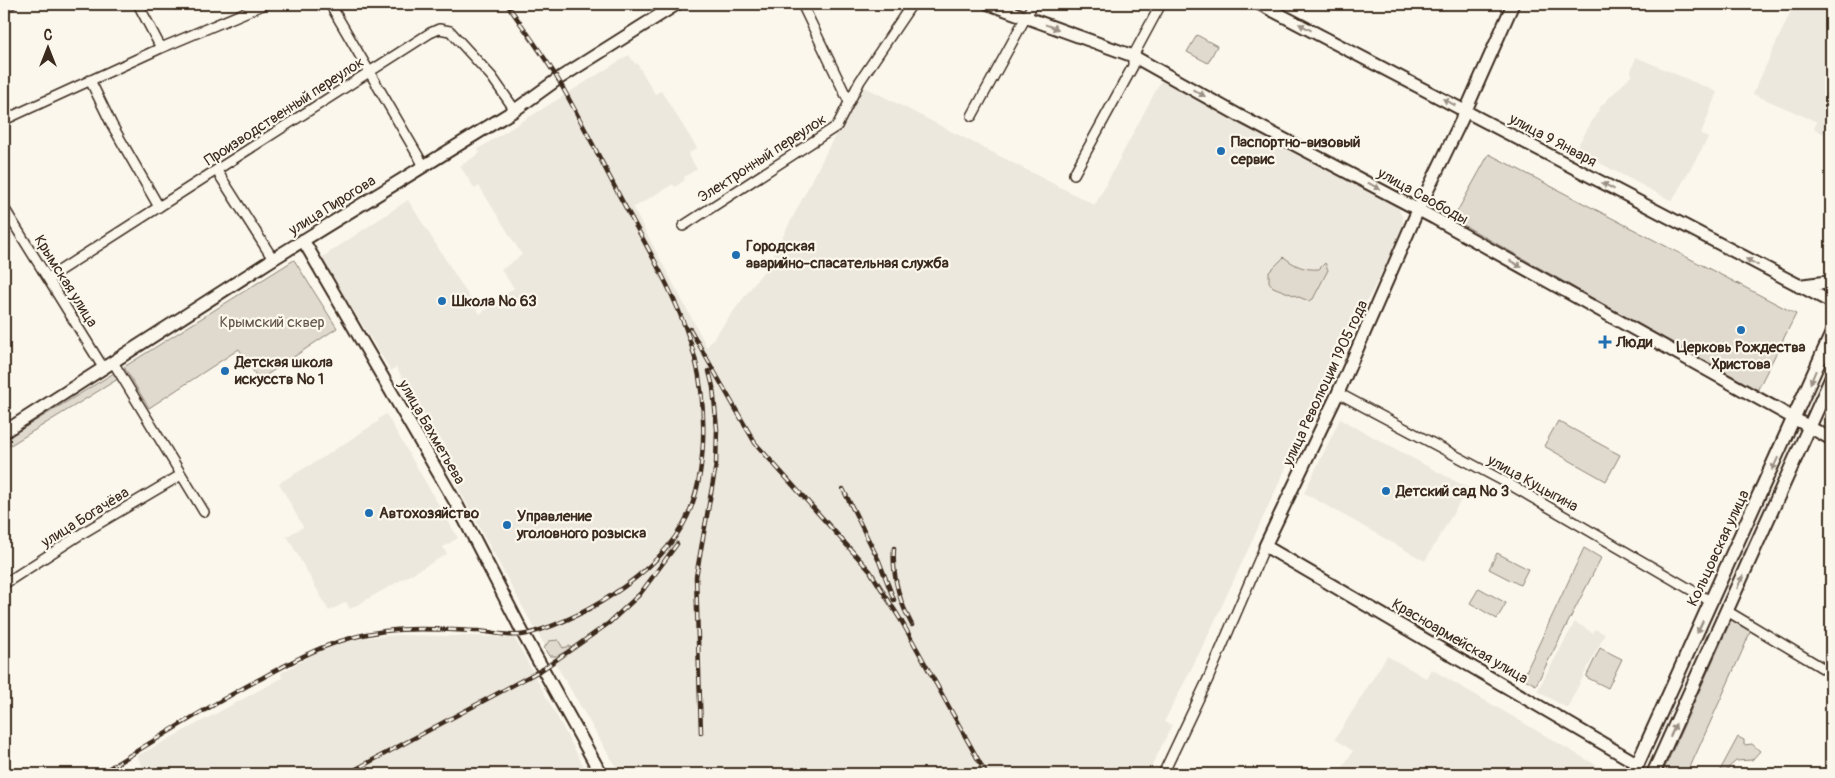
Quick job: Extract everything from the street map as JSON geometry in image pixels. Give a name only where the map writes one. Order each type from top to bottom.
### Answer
[{"type":"main road","points":[[1799,286],[1831,282]]},
{"type":"main road","name":"Кольцовская улица","points":[[1636,769],[1795,419],[1831,335]]},
{"type":"main road","points":[[1653,774],[1831,379]]},
{"type":"street","points":[[4,7],[11,4]]},
{"type":"street","points":[[138,4],[161,48]]},
{"type":"street","points":[[4,120],[161,48],[265,4]]},
{"type":"street","points":[[330,4],[368,73],[424,166]]},
{"type":"street","name":"улица Пирогова","points":[[4,432],[303,240],[515,110],[558,79],[676,4]]},
{"type":"street","points":[[802,4],[849,102]]},
{"type":"street","name":"Электронный переулок","points":[[684,226],[837,126],[860,81],[912,4]]},
{"type":"street","name":"улица Свободы","points":[[989,4],[1133,56],[1418,210],[1831,439]]},
{"type":"street","points":[[972,116],[1033,4]]},
{"type":"street","points":[[1074,174],[1133,66],[1133,56],[1161,4]]},
{"type":"street","name":"улица 9 Января","points":[[1260,4],[1831,302]]},
{"type":"street","name":"улица Революции 1905 года","points":[[1163,774],[1208,679],[1265,546],[1338,393],[1418,210],[1466,111],[1513,4]]},
{"type":"street","name":"Производственный переулок","points":[[48,278],[439,29],[450,31],[492,78],[515,110]]},
{"type":"street","points":[[90,80],[112,125],[159,207]]},
{"type":"street","points":[[217,171],[273,259]]},
{"type":"street","name":"Крымская улица","points":[[4,208],[48,278],[109,365],[204,512]]},
{"type":"street","name":"улица Бахметьева","points":[[303,240],[457,505],[524,635],[602,774]]},
{"type":"street","name":"улица Куцыгина","points":[[1338,393],[1509,484],[1712,602]]},
{"type":"street","name":"улица Богачёва","points":[[4,584],[81,534],[181,475]]},
{"type":"street","name":"Красноармейская улица","points":[[1265,546],[1636,769]]},
{"type":"street","points":[[1727,611],[1831,674]]},
{"type":"shaded area","points":[[1794,4],[1815,4],[1831,11],[1831,137],[1814,129],[1817,122],[1753,94]]},
{"type":"shaded area","points":[[629,55],[635,64],[637,63],[655,94],[661,91],[697,148],[688,154],[697,169],[684,177],[685,180],[675,187],[673,184],[633,208],[707,347],[768,265],[861,85],[1095,205],[1164,75],[1396,204],[1403,218],[1403,232],[1338,356],[1206,640],[1164,722],[1172,725],[1148,774],[620,774],[527,615],[437,449],[445,445],[440,438],[438,439],[396,367],[391,371],[321,258],[408,200],[480,314],[514,288],[501,270],[522,255],[479,186],[475,189],[460,166],[480,153],[478,149]]},
{"type":"shaded area","points":[[1636,57],[1717,92],[1701,134],[1708,138],[1672,201],[1575,150],[1601,106],[1632,75],[1631,71]]},
{"type":"shaded area","name":"Автохозяйство","points":[[386,414],[458,538],[443,547],[447,554],[350,609],[346,602],[329,611],[287,536],[303,527],[279,483],[322,458],[379,421],[378,419]]},
{"type":"shaded area","name":"Детский сад № 3","points":[[1340,419],[1468,488],[1425,561],[1304,493]]},
{"type":"shaded area","points":[[1575,622],[1593,633],[1595,629],[1605,634],[1567,708],[1537,691]]},
{"type":"shaded area","points":[[396,635],[514,637],[588,774],[136,774],[144,769],[137,756],[282,678],[281,673],[326,647],[350,639]]},
{"type":"shaded area","points":[[1387,656],[1426,678],[1431,669],[1606,771],[1605,774],[1338,774],[1353,751],[1335,739]]},
{"type":"green space","points":[[1197,35],[1217,46],[1208,63],[1187,52]]},
{"type":"green space","points":[[1489,154],[1796,314],[1757,391],[1453,219]]},
{"type":"green space","points":[[1284,257],[1296,265],[1309,269],[1319,269],[1325,263],[1328,270],[1313,299],[1309,301],[1273,287],[1269,282],[1269,272]]},
{"type":"green space","name":"Крымский сквер","points":[[294,260],[337,328],[259,380],[239,349],[149,408],[124,367]]},
{"type":"green space","points":[[114,373],[118,379],[4,449],[4,440]]},
{"type":"green space","points":[[1558,421],[1620,455],[1606,481],[1544,446]]},
{"type":"green space","points":[[1584,548],[1601,558],[1536,685],[1523,678]]},
{"type":"green space","points":[[1497,553],[1528,569],[1520,585],[1489,569]]},
{"type":"green space","points":[[1479,588],[1506,603],[1497,619],[1470,603]]},
{"type":"green space","points":[[1732,618],[1751,630],[1744,647],[1687,774],[1662,774]]},
{"type":"green space","points":[[558,640],[563,648],[570,646],[570,649],[557,656],[549,656],[544,648],[549,641]]},
{"type":"green space","points":[[1600,648],[1622,659],[1608,688],[1586,677]]},
{"type":"green space","points":[[1738,737],[1744,740],[1744,745],[1752,744],[1760,751],[1752,760],[1736,761],[1728,768],[1728,774],[1718,774]]},
{"type":"railway","points":[[100,774],[179,725],[291,662],[350,638],[385,631],[408,629],[478,631],[521,635],[551,626],[601,602],[624,586],[646,569],[666,549],[681,528],[692,505],[697,488],[703,432],[699,375],[689,337],[662,275],[567,95],[547,61],[507,4]]},
{"type":"railway","points":[[690,329],[755,443],[870,571],[902,622],[986,774]]},
{"type":"railway","points":[[701,733],[696,577],[716,465],[717,429],[713,387],[709,371]]},
{"type":"railway","points":[[843,489],[879,561],[894,600]]},
{"type":"railway","points":[[347,774],[543,669],[575,647],[609,623],[640,594],[677,544]]},
{"type":"railway","points":[[894,548],[897,588],[903,607],[912,625]]},
{"type":"place","name":"Паспортно-визовый сервис","points":[[1221,151]]},
{"type":"place","name":"Городская аварийно-спасательная служба","points":[[736,255]]},
{"type":"place","name":"Школа № 63","points":[[442,301]]},
{"type":"place","name":"Церковь Рождества Христова","points":[[1741,330]]},
{"type":"place","name":"Люди","points":[[1605,342]]},
{"type":"place","name":"Детская школа искусств № 1","points":[[225,371]]},
{"type":"place","name":"Детский сад № 3","points":[[1386,491]]},
{"type":"place","name":"Автохозяйство","points":[[369,513]]},
{"type":"place","name":"Управление уголовного розыска","points":[[507,525]]}]
